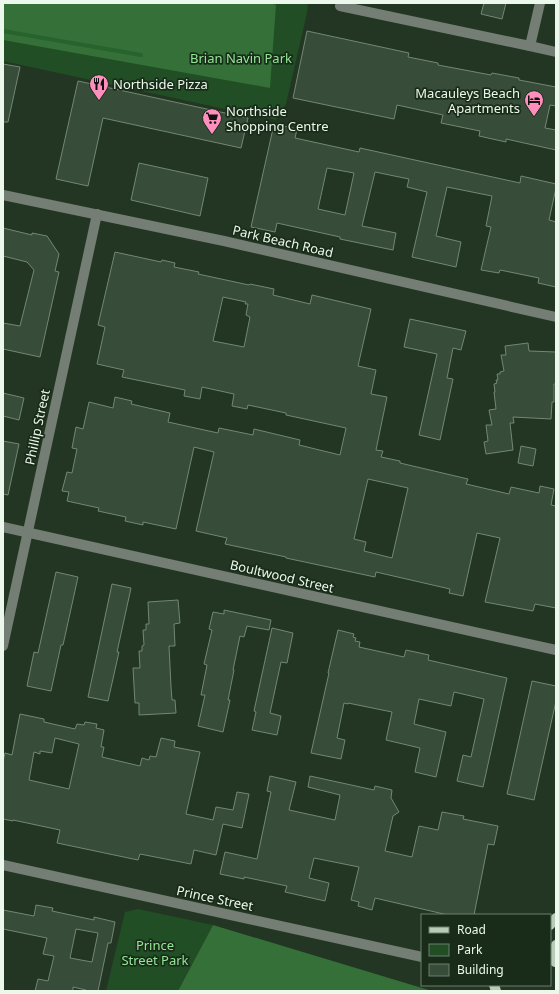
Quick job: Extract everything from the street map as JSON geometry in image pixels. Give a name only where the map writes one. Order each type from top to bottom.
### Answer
[{"type":"main road","points":[[554,961],[556,945]]},
{"type":"street","points":[[530,46],[540,3]]},
{"type":"street","points":[[341,5],[556,52]]},
{"type":"street","name":"Park Beach Road","points":[[3,194],[224,241],[556,316]]},
{"type":"street","name":"Phillip Street","points":[[3,646],[97,214]]},
{"type":"street","name":"Boultwood Street","points":[[3,527],[556,650]]},
{"type":"street","name":"Prince Street","points":[[3,865],[421,957]]},
{"type":"green space","name":"Brian Navin Park","points":[[3,3],[308,3],[286,104],[276,120],[3,61]]},
{"type":"green space","name":"Brian Navin Park","points":[[3,3],[270,3],[276,5],[270,88],[3,40]]},
{"type":"green space","name":"Prince Street Park","points":[[138,909],[213,925],[178,991],[106,991],[125,912]]},
{"type":"green space","points":[[213,925],[432,991],[178,991]]},
{"type":"building","points":[[484,3],[506,3],[502,19],[481,14]]},
{"type":"building","points":[[307,31],[409,53],[408,57],[438,63],[438,65],[491,75],[492,73],[519,78],[519,80],[556,87],[556,106],[550,105],[545,128],[556,130],[556,150],[506,139],[506,142],[479,136],[480,131],[441,123],[443,115],[397,105],[394,119],[293,98]]},
{"type":"building","points":[[3,64],[20,67],[8,122],[3,122]]},
{"type":"building","name":"Northside Shopping Centre","points":[[78,81],[248,118],[241,148],[103,118],[88,186],[56,179]]},
{"type":"building","points":[[274,124],[297,129],[295,138],[359,152],[360,148],[520,183],[521,176],[556,184],[549,220],[556,222],[556,287],[538,283],[539,278],[500,270],[499,273],[481,270],[491,227],[486,226],[492,196],[447,187],[436,236],[461,242],[456,267],[412,257],[427,192],[407,187],[409,179],[375,172],[362,226],[396,233],[393,250],[340,239],[340,237],[277,223],[275,232],[251,227]],"holes":[[[327,168],[354,173],[345,215],[318,209]]]},
{"type":"building","points":[[139,163],[208,178],[200,216],[131,200]]},
{"type":"building","points":[[3,228],[32,235],[32,233],[47,236],[59,254],[55,271],[59,272],[40,357],[3,349],[3,323],[20,326],[34,270],[27,262],[3,256]]},
{"type":"building","points":[[115,252],[161,262],[162,260],[175,263],[174,267],[199,272],[198,274],[274,289],[273,295],[310,304],[312,295],[371,309],[358,366],[376,370],[371,394],[387,397],[376,450],[383,451],[381,457],[468,479],[466,484],[509,494],[511,487],[539,493],[540,486],[554,489],[551,505],[556,506],[556,608],[535,604],[533,611],[485,602],[500,538],[477,533],[463,596],[449,593],[450,589],[376,572],[375,577],[225,544],[227,538],[196,531],[214,452],[194,447],[176,529],[143,522],[143,525],[125,521],[126,517],[98,511],[99,508],[67,501],[69,492],[62,491],[67,472],[72,473],[77,449],[72,448],[76,427],[83,429],[89,402],[113,408],[115,397],[132,401],[131,404],[170,413],[168,422],[218,433],[219,428],[253,435],[254,429],[300,440],[299,445],[340,455],[346,428],[248,405],[247,409],[232,406],[234,394],[202,387],[200,399],[184,396],[185,390],[122,377],[124,370],[97,364],[105,327],[98,325]],"holes":[[[223,297],[246,302],[245,304],[248,304],[246,315],[250,317],[244,347],[213,341]],[[368,479],[408,488],[392,558],[364,551],[366,542],[354,539]]]},
{"type":"building","points":[[410,319],[466,331],[461,350],[453,348],[447,378],[453,379],[440,440],[419,435],[437,354],[404,347]]},
{"type":"building","points":[[528,343],[529,351],[556,352],[556,384],[554,384],[554,402],[552,402],[551,419],[513,417],[514,423],[510,423],[513,450],[486,454],[484,442],[488,441],[486,425],[492,425],[489,410],[496,409],[494,384],[497,383],[496,380],[498,380],[497,374],[504,371],[501,355],[506,355],[505,346]]},
{"type":"building","points":[[3,393],[24,398],[19,420],[3,416]]},
{"type":"building","points":[[3,441],[19,444],[8,495],[3,494]]},
{"type":"building","points":[[521,446],[536,449],[533,466],[518,463]]},
{"type":"building","points":[[56,572],[78,577],[51,691],[27,686],[34,652],[38,653]]},
{"type":"building","points":[[112,584],[131,588],[108,701],[88,697]]},
{"type":"building","points":[[178,600],[180,623],[174,624],[175,646],[169,646],[172,700],[175,700],[176,713],[139,715],[139,703],[135,703],[133,668],[140,668],[139,651],[142,651],[142,646],[144,645],[143,630],[146,630],[146,624],[149,624],[148,602]]},
{"type":"building","points":[[224,610],[271,620],[269,630],[247,626],[244,637],[240,636],[228,700],[230,700],[223,732],[198,726],[205,695],[201,695],[207,665],[204,664],[212,630],[209,629],[213,612],[224,614]]},
{"type":"building","points":[[272,628],[293,633],[287,663],[281,662],[270,713],[281,716],[277,735],[252,730],[256,712],[254,711]]},
{"type":"building","points":[[338,630],[354,634],[353,637],[356,638],[355,641],[360,642],[359,647],[404,657],[406,650],[429,655],[428,660],[507,678],[483,787],[457,781],[463,755],[471,757],[484,699],[454,692],[451,706],[419,699],[414,724],[446,732],[436,777],[415,772],[420,748],[386,740],[392,712],[348,703],[344,703],[337,738],[345,740],[341,759],[311,753]]},
{"type":"building","points":[[532,681],[556,686],[556,701],[534,800],[507,794]]},
{"type":"building","points":[[20,714],[44,719],[44,722],[75,729],[77,724],[84,725],[85,722],[97,724],[96,728],[104,730],[101,747],[104,747],[102,757],[140,766],[142,758],[149,760],[150,756],[156,757],[161,738],[175,741],[174,747],[200,752],[186,814],[213,820],[216,807],[233,810],[237,792],[249,794],[242,828],[223,824],[216,855],[194,850],[191,864],[140,854],[138,860],[57,843],[60,830],[3,819],[3,761],[5,753],[12,755]],"holes":[[[55,738],[79,744],[69,789],[29,780],[34,752],[40,754],[40,751],[52,753]]]},
{"type":"building","points":[[270,776],[296,782],[289,810],[335,820],[340,795],[308,787],[310,776],[374,790],[375,786],[392,790],[391,798],[399,812],[393,816],[385,851],[412,857],[419,826],[438,830],[442,812],[464,816],[463,819],[498,826],[494,845],[488,844],[474,914],[444,914],[375,898],[372,910],[358,906],[359,902],[351,900],[359,867],[314,858],[309,878],[329,883],[325,901],[285,892],[287,886],[244,877],[244,879],[220,874],[225,852],[257,859],[271,792],[267,791]]},
{"type":"building","points":[[36,905],[53,908],[52,911],[94,920],[94,917],[115,922],[111,943],[108,943],[98,991],[85,991],[86,990],[73,987],[73,991],[35,991],[38,979],[48,981],[54,956],[43,954],[47,938],[3,929],[3,910],[34,916]],"holes":[[[76,929],[98,933],[92,962],[70,958]]]},
{"type":"waterway","points":[[3,31],[141,55]]},
{"type":"place","name":"Northside Pizza","points":[[99,101]]},
{"type":"place","name":"Macauleys Beach Apartments","points":[[534,117]]},
{"type":"place","name":"Northside Shopping Centre","points":[[212,135]]}]
